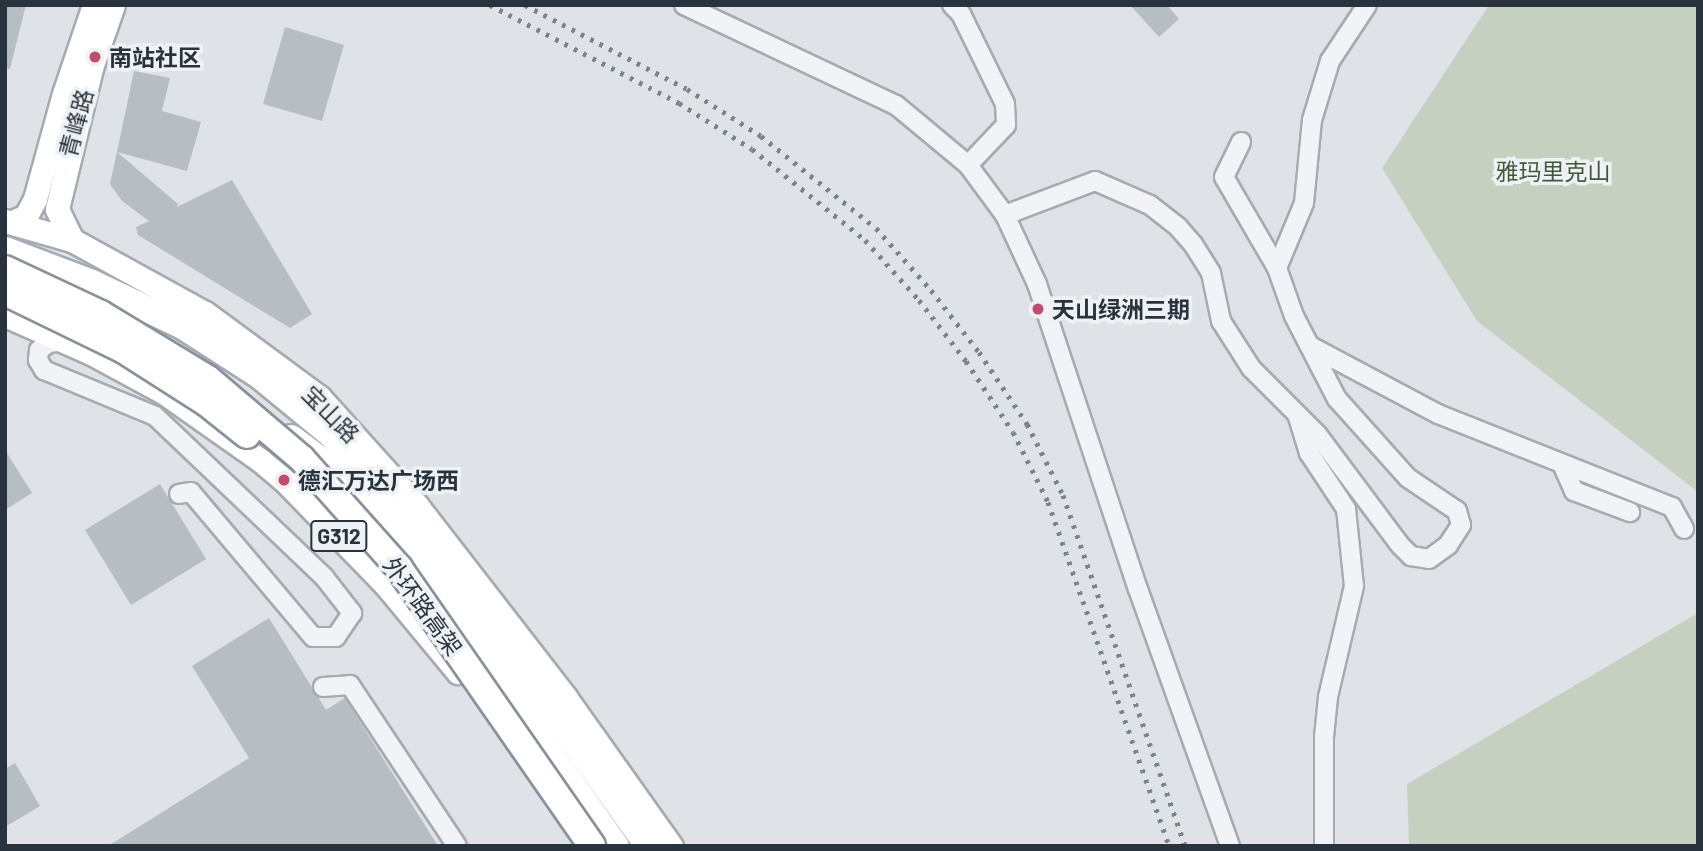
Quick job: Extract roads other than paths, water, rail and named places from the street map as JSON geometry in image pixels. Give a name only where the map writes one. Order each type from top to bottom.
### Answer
[{"type":"highway","points":[[5,250],[92,284],[183,326],[259,374],[332,435],[425,534],[648,846]]},
{"type":"highway","name":"外环路高架","points":[[5,269],[102,314],[208,379],[302,459],[399,568],[594,846]]},
{"type":"highway","points":[[5,276],[91,315],[194,374],[250,408],[334,470],[407,549],[616,846]]},
{"type":"highway","name":"外环路高架","points":[[5,292],[124,350],[207,403],[290,471],[398,588],[575,846]]},
{"type":"main road","name":"青峰路","points":[[9,222],[26,216],[35,199],[64,94],[94,5]]},
{"type":"main road","name":"青峰路","points":[[72,240],[57,209],[85,91],[113,5]]},
{"type":"main road","name":"宝山路","points":[[9,222],[72,240],[205,313],[319,397],[417,506],[565,697],[671,846]]},
{"type":"main road","name":"G312","points":[[9,320],[64,341],[165,393],[235,440],[284,480],[386,585],[507,730],[594,846]]},
{"type":"street","points":[[684,5],[896,104],[968,165],[1005,215],[1037,284],[1138,589],[1230,846]]},
{"type":"street","points":[[952,5],[961,14],[1005,104],[1006,125],[968,165]]},
{"type":"street","points":[[1277,268],[1304,203],[1312,120],[1330,61],[1367,5]]},
{"type":"street","points":[[1005,215],[1095,181],[1150,205],[1193,244],[1211,272],[1221,321],[1251,368],[1296,410],[1411,556],[1429,559],[1448,545],[1461,525],[1457,511],[1408,478],[1338,399],[1294,316],[1277,268],[1224,177],[1241,142]]},
{"type":"street","points":[[64,341],[49,343],[39,350],[38,360],[44,370],[155,416],[324,576],[352,613],[336,637],[313,637],[191,492],[178,494]]},
{"type":"street","points":[[1310,346],[1438,414],[1672,507],[1685,529]]},
{"type":"street","points":[[1296,410],[1309,453],[1346,509],[1353,565],[1354,586],[1328,697],[1324,737],[1324,846]]},
{"type":"street","points":[[1562,464],[1574,491],[1630,512]]},
{"type":"street","points":[[323,687],[350,685],[457,846]]},
{"type":"railway","points":[[490,5],[679,103],[752,149],[865,240],[919,300],[966,361],[1013,432],[1048,502],[1169,846]]},
{"type":"railway","points":[[525,5],[687,89],[761,136],[876,228],[931,290],[979,352],[1027,424],[1063,495],[1185,846]]},
{"type":"place","name":"南站社区","points":[[95,57]]},
{"type":"place","name":"天山绿洲三期","points":[[1038,309]]},
{"type":"place","name":"德汇万达广场西","points":[[284,480]]},
{"type":"park label","name":"雅玛里克山","points":[[1553,171]]}]
